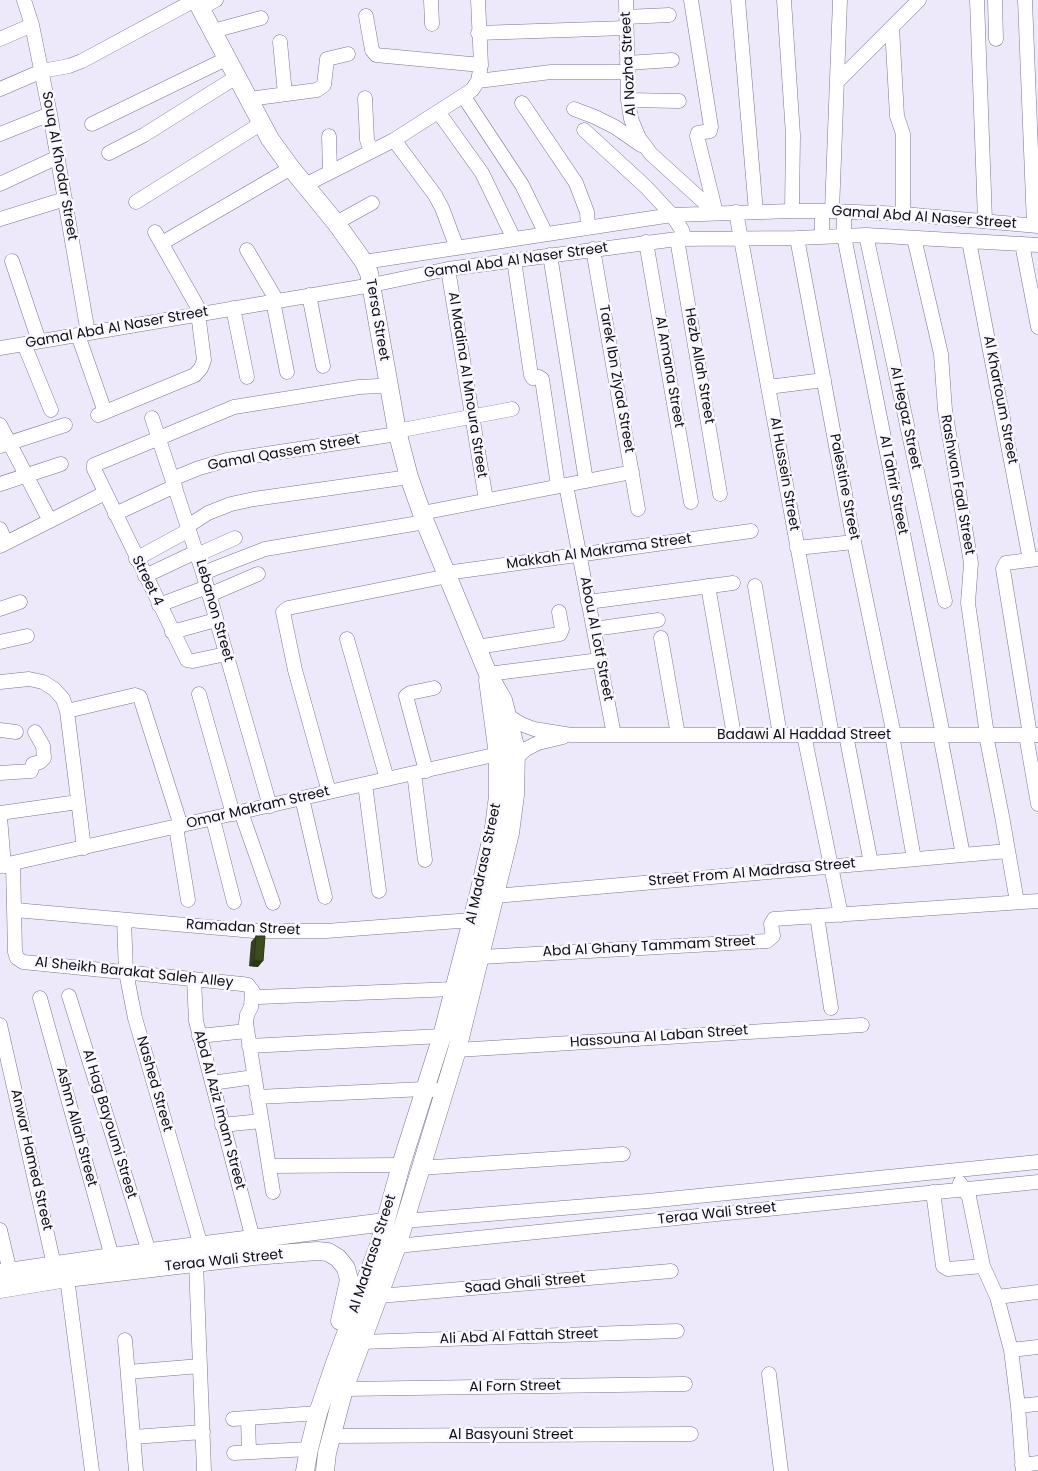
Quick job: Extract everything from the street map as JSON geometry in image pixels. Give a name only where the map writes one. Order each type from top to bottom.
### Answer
[{"type":"main road","name":"Tersa Street","points":[[197,3],[280,154],[336,222],[364,262],[372,285],[388,388],[409,477],[423,518],[488,674]]},
{"type":"main road","name":"Al Madrasa Street","points":[[325,1471],[331,1436],[344,1389],[397,1246],[457,1050],[481,957],[513,814],[516,754],[503,700],[488,674]]},
{"type":"main road","name":"Al Madrasa Street","points":[[306,1471],[309,1449],[318,1413],[379,1245],[401,1165],[442,1036],[497,813],[498,755],[488,690],[488,674]]},
{"type":"main road","name":"Teraa Wali Street","points":[[5,1273],[149,1252],[385,1222]]},
{"type":"main road","name":"Teraa Wali Street","points":[[0,1289],[68,1278],[196,1263],[317,1251],[328,1252],[338,1258],[346,1268],[349,1280],[337,1334],[335,1362]]},
{"type":"street","name":"Souq Al Khodar Street","points":[[24,0],[32,25],[42,71],[58,157],[83,334],[101,414],[196,375],[204,360],[200,313]]},
{"type":"street","points":[[0,89],[42,71],[69,66],[82,61],[197,3],[216,0]]},
{"type":"street","points":[[431,0],[432,24]]},
{"type":"street","points":[[305,185],[394,140],[464,97],[472,90],[478,81],[481,65],[478,33],[478,0]]},
{"type":"street","name":"Al Nozha Street","points":[[626,0],[628,100],[631,120],[639,138],[652,154],[716,213]]},
{"type":"street","points":[[691,0],[711,127],[710,130],[698,133],[697,136],[716,213]]},
{"type":"street","points":[[738,0],[756,212]]},
{"type":"street","points":[[784,0],[793,135],[792,211]]},
{"type":"street","points":[[822,237],[833,211],[840,0]]},
{"type":"street","points":[[837,82],[919,0]]},
{"type":"street","points":[[977,0],[985,220]]},
{"type":"street","points":[[994,0],[996,39]]},
{"type":"street","points":[[1025,0],[1036,225]]},
{"type":"street","points":[[478,33],[626,23],[668,15]]},
{"type":"street","points":[[366,16],[372,50],[376,55],[481,65]]},
{"type":"street","points":[[213,31],[261,18]]},
{"type":"street","points":[[0,39],[32,25]]},
{"type":"street","points":[[892,27],[897,116],[903,134],[904,214]]},
{"type":"street","points":[[280,42],[285,94]]},
{"type":"street","points":[[249,99],[317,90],[324,85],[327,59],[348,54]]},
{"type":"street","points":[[92,124],[228,58]]},
{"type":"street","points":[[478,81],[551,72],[628,68],[672,60]]},
{"type":"street","points":[[109,153],[144,135],[238,76]]},
{"type":"street","points":[[464,97],[513,171],[546,234]]},
{"type":"street","points":[[365,98],[367,140],[371,151]]},
{"type":"street","points":[[628,100],[679,101]]},
{"type":"street","points":[[522,103],[576,183],[587,212],[588,228]]},
{"type":"street","points":[[574,110],[616,127],[652,154]]},
{"type":"street","points":[[439,112],[482,174],[514,239]]},
{"type":"street","points":[[0,134],[50,114]]},
{"type":"street","points":[[136,202],[262,123]]},
{"type":"street","name":"Hezb Allah Street","points":[[584,130],[646,187],[672,215],[682,230],[680,239],[720,494]]},
{"type":"street","points":[[329,136],[330,172]]},
{"type":"street","points":[[394,140],[435,196],[442,208],[457,248]]},
{"type":"street","points":[[0,184],[58,157]]},
{"type":"street","points":[[200,313],[159,238],[291,168]]},
{"type":"street","points":[[0,219],[65,199]]},
{"type":"street","points":[[336,222],[372,203]]},
{"type":"street","name":"Gamal Abd Al Naser Street","points":[[364,262],[672,215],[833,211],[904,214],[1036,225]]},
{"type":"street","name":"Al Tahrir Street","points":[[833,211],[844,236],[942,735],[963,855]]},
{"type":"street","name":"Al Hussein Street","points":[[736,212],[832,735]]},
{"type":"street","points":[[631,221],[631,244]]},
{"type":"street","name":"Gamal Abd Al Naser Street","points":[[0,348],[372,285],[448,269],[646,242],[680,239],[797,238],[866,235],[1038,245]]},
{"type":"street","name":"Al Hegaz Street","points":[[866,235],[945,601]]},
{"type":"street","name":"Palestine Street","points":[[797,238],[854,542],[893,735],[914,859]]},
{"type":"street","name":"Rashwan Fadl Street","points":[[914,238],[941,354],[945,410],[971,563],[968,603],[986,735],[1017,902]]},
{"type":"street","name":"Al Khartoum Street","points":[[969,241],[1034,559]]},
{"type":"street","name":"Al Amana Street","points":[[646,242],[691,502]]},
{"type":"street","points":[[1022,244],[1038,327]]},
{"type":"street","name":"Tarek Ibn Ziyad Street","points":[[593,249],[638,509]]},
{"type":"street","points":[[247,250],[275,301],[287,372]]},
{"type":"street","points":[[550,255],[586,481]]},
{"type":"street","name":"Abou Al Lotf Street","points":[[514,260],[532,377],[542,379],[562,486],[579,555],[614,735]]},
{"type":"street","points":[[12,261],[39,341]]},
{"type":"street","name":"Al Madina Al Mnoura Street","points":[[448,269],[486,500]]},
{"type":"street","points":[[309,295],[323,366]]},
{"type":"street","points":[[233,308],[247,377]]},
{"type":"street","points":[[24,344],[51,410]]},
{"type":"street","points":[[768,387],[824,380]]},
{"type":"street","points":[[158,438],[234,407],[359,387],[379,386],[388,388]]},
{"type":"street","name":"Gamal Qassem Street","points":[[115,514],[200,468],[227,460],[397,432],[512,409]]},
{"type":"street","name":"Lebanon Street","points":[[152,418],[203,573],[270,806]]},
{"type":"street","points":[[0,425],[4,444],[26,475],[50,521]]},
{"type":"street","points":[[4,444],[65,425]]},
{"type":"street","name":"Street 4","points":[[158,438],[94,465],[94,469],[136,559],[187,660],[193,661],[226,654]]},
{"type":"street","points":[[0,484],[60,464]]},
{"type":"street","points":[[203,573],[265,550],[423,518],[486,500],[632,472]]},
{"type":"street","points":[[136,559],[189,528],[208,513],[239,503],[409,477]]},
{"type":"street","points":[[0,529],[3,544],[105,493]]},
{"type":"street","name":"Makkah Al Makrama Street","points":[[329,792],[295,670],[283,615],[284,610],[447,575],[751,532]]},
{"type":"street","points":[[145,576],[235,538]]},
{"type":"street","points":[[797,548],[854,542]]},
{"type":"street","points":[[1034,559],[1006,563],[1003,569],[1031,735],[1038,804]]},
{"type":"street","points":[[159,605],[258,574]]},
{"type":"street","points":[[588,602],[733,583]]},
{"type":"street","points":[[708,586],[734,735]]},
{"type":"street","points":[[755,586],[780,735]]},
{"type":"street","points":[[0,609],[20,602]]},
{"type":"street","points":[[477,648],[560,634],[562,630],[559,612]]},
{"type":"street","points":[[172,632],[216,620]]},
{"type":"street","points":[[594,629],[658,620]]},
{"type":"street","points":[[0,642],[28,636]]},
{"type":"street","points":[[661,638],[678,735]]},
{"type":"street","points":[[347,639],[387,779]]},
{"type":"street","points":[[488,674],[600,660]]},
{"type":"street","points":[[0,682],[29,679],[42,682],[54,688],[63,699],[67,711],[84,848]]},
{"type":"street","points":[[425,860],[420,772],[406,696],[410,693],[434,688]]},
{"type":"street","points":[[199,694],[237,813],[273,902]]},
{"type":"street","points":[[67,711],[135,695],[140,696],[179,827],[188,900]]},
{"type":"street","name":"Badawi Al Haddad Street","points":[[508,716],[534,729],[571,735],[1031,735]]},
{"type":"street","points":[[0,730],[16,732]]},
{"type":"street","points":[[0,773],[31,771],[33,764],[40,762],[44,758],[44,746],[35,732]]},
{"type":"street","name":"Badawi Al Haddad Street","points":[[516,754],[538,743],[571,735]]},
{"type":"street","points":[[804,735],[841,915]]},
{"type":"street","points":[[846,735],[871,863]]},
{"type":"street","name":"Omar Makram Street","points":[[6,866],[387,779],[498,755],[516,754]]},
{"type":"street","points":[[365,784],[379,891]]},
{"type":"street","points":[[302,798],[325,897]]},
{"type":"street","points":[[0,813],[78,802]]},
{"type":"street","name":"Al Sheikh Barakat Saleh Alley","points":[[0,817],[6,866],[15,910],[15,952],[17,958],[23,962],[242,984],[248,985],[255,995],[259,997],[454,989]]},
{"type":"street","points":[[213,819],[234,902]]},
{"type":"street","name":"Street From Al Madrasa Street","points":[[495,896],[1008,850]]},
{"type":"street","name":"Abd Al Ghany Tammam Street","points":[[481,957],[767,941],[772,936],[771,924],[774,919],[1038,900]]},
{"type":"street","name":"Ramadan Street","points":[[15,910],[220,930],[288,932],[472,920]]},
{"type":"street","points":[[817,916],[831,1008]]},
{"type":"street","name":"Nashed Street","points":[[124,920],[126,972],[134,1018],[201,1246]]},
{"type":"street","name":"Abd Al Aziz Imam Street","points":[[194,979],[196,1021],[199,1036],[253,1239]]},
{"type":"street","points":[[252,990],[251,1007],[246,1019],[247,1031],[273,1192]]},
{"type":"street","name":"Al Hag Bayoumi Street","points":[[69,996],[149,1252]]},
{"type":"street","name":"Ashm Allah Street","points":[[40,998],[112,1257]]},
{"type":"street","name":"Anwar Hamed Street","points":[[0,1025],[54,1265]]},
{"type":"street","name":"Hassouna Al Laban Street","points":[[457,1050],[862,1025]]},
{"type":"street","points":[[199,1036],[247,1031]]},
{"type":"street","points":[[249,1046],[442,1036]]},
{"type":"street","points":[[212,1083],[254,1078]]},
{"type":"street","points":[[257,1097],[424,1090],[444,1091]]},
{"type":"street","points":[[222,1125],[261,1121]]},
{"type":"street","points":[[420,1168],[623,1154]]},
{"type":"street","name":"Teraa Wali Street","points":[[404,1221],[648,1201],[1038,1162]]},
{"type":"street","points":[[269,1166],[401,1165]]},
{"type":"street","points":[[952,1170],[969,1197],[983,1266],[997,1297],[1011,1350],[1018,1406],[1022,1468],[1038,1464]]},
{"type":"street","name":"Teraa Wali Street","points":[[397,1246],[1038,1182]]},
{"type":"street","points":[[933,1192],[944,1266],[948,1269],[983,1266]]},
{"type":"street","points":[[0,1230],[5,1273]]},
{"type":"street","points":[[196,1263],[204,1471]]},
{"type":"street","name":"Saad Ghali Street","points":[[379,1296],[671,1271]]},
{"type":"street","points":[[68,1278],[92,1471]]},
{"type":"street","points":[[997,1297],[1038,1292]]},
{"type":"street","name":"Ali Abd Al Fattah Street","points":[[361,1342],[677,1331]]},
{"type":"street","points":[[125,1340],[136,1471]]},
{"type":"street","points":[[1011,1350],[1038,1347]]},
{"type":"street","points":[[128,1372],[200,1366]]},
{"type":"street","points":[[768,1374],[781,1471]]},
{"type":"street","name":"Al Forn Street","points":[[344,1389],[685,1384]]},
{"type":"street","points":[[1018,1406],[1038,1404]]},
{"type":"street","points":[[233,1418],[318,1413]]},
{"type":"street","points":[[248,1418],[248,1452]]},
{"type":"street","points":[[133,1437],[203,1432]]},
{"type":"street","name":"Al Basyouni Street","points":[[331,1436],[691,1434]]},
{"type":"street","points":[[234,1453],[309,1449]]},
{"type":"building","points":[[256,936],[265,936],[263,961],[254,960]]}]
